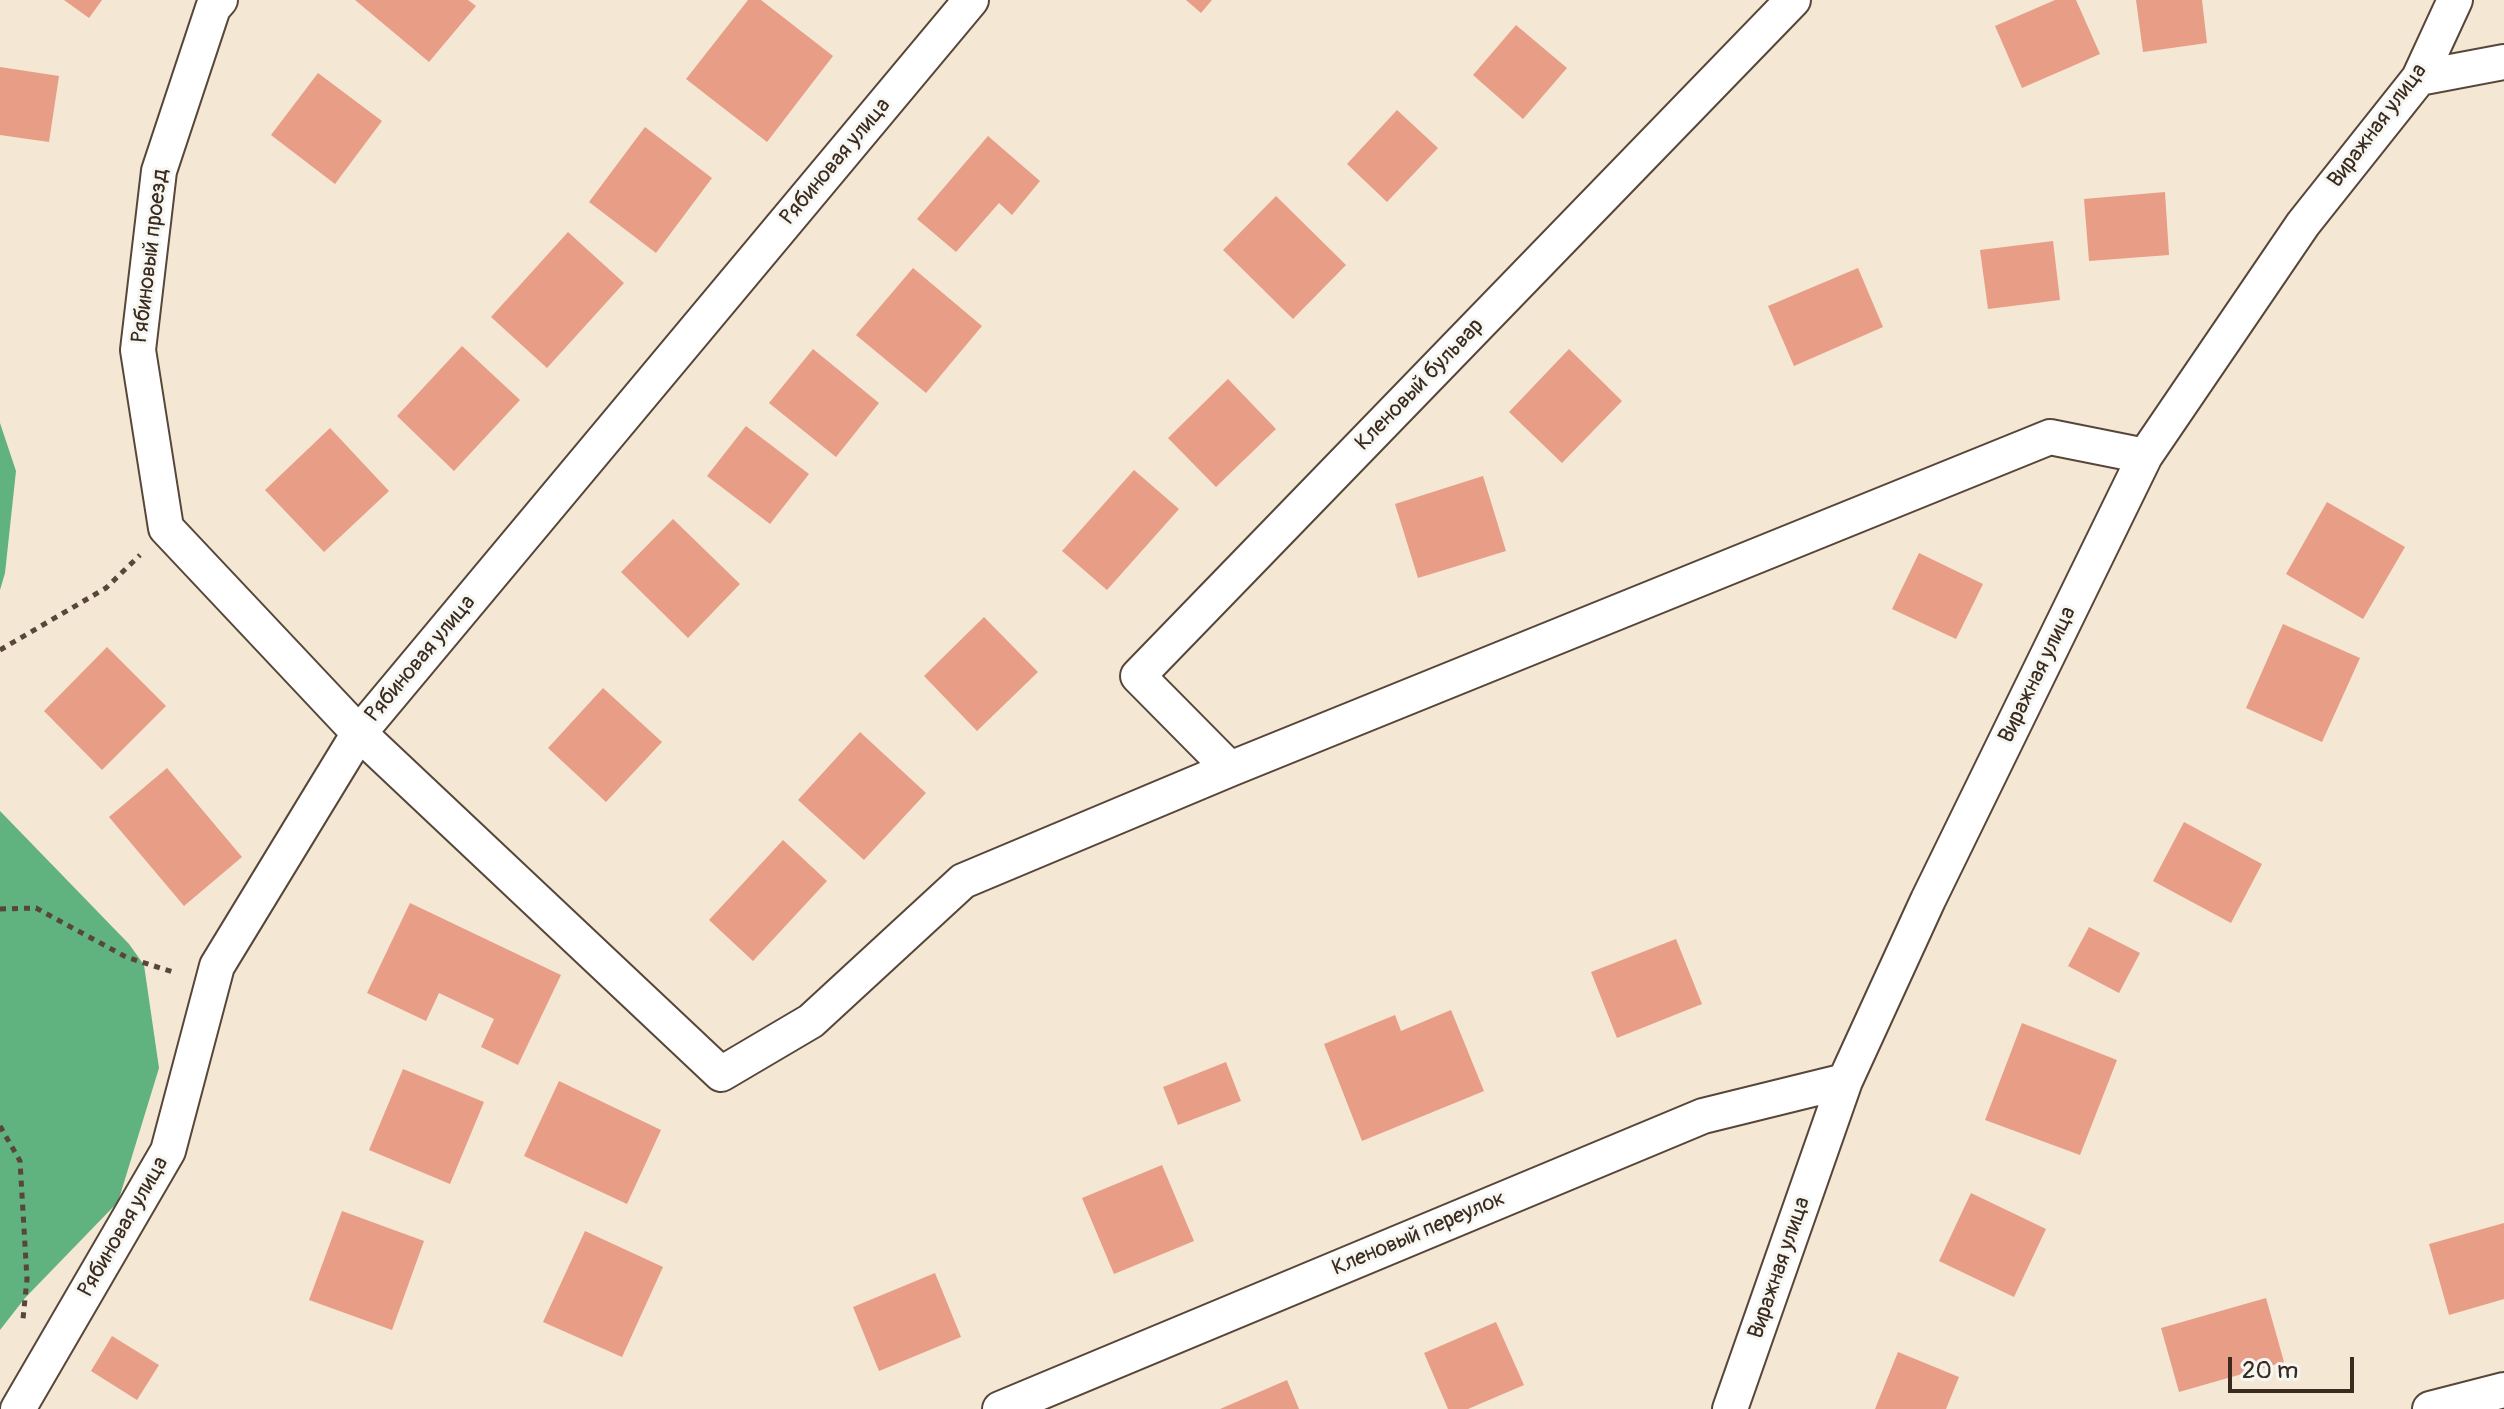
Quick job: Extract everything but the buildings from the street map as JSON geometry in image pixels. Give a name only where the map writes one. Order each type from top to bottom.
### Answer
[{"type":"street","name":"Рябиновый проезд","points":[[166,528],[138,350],[159,171],[213,8],[220,0]]},
{"type":"street","name":"Рябиновая улица","points":[[18,1409],[168,1151],[217,966],[359,733],[971,0]]},
{"type":"street","name":"Кленовый бульвар","points":[[1230,769],[1138,676],[1793,0]]},
{"type":"street","name":"Виражная улица","points":[[1730,1409],[1845,1081],[1928,900],[2145,456],[2303,224],[2419,78],[2455,0]]},
{"type":"street","points":[[2419,78],[2504,62]]},
{"type":"street","points":[[166,528],[359,733],[721,1074],[811,1021],[963,881],[1230,769],[2050,437],[2145,456]]},
{"type":"street","name":"Кленовый переулок","points":[[1000,1409],[1703,1116],[1845,1081]]},
{"type":"street","points":[[2430,1409],[2504,1390]]},
{"type":"path","points":[[0,650],[106,588],[166,528]]},
{"type":"path","points":[[0,909],[36,908],[144,965]]},
{"type":"path","points":[[0,1126],[20,1161],[27,1279],[23,1322]]},
{"type":"green space","points":[[0,423],[16,471],[5,573],[0,590]]},
{"type":"green space","points":[[0,811],[129,944],[144,965],[159,1068],[118,1202],[25,1298],[0,1330]]}]
